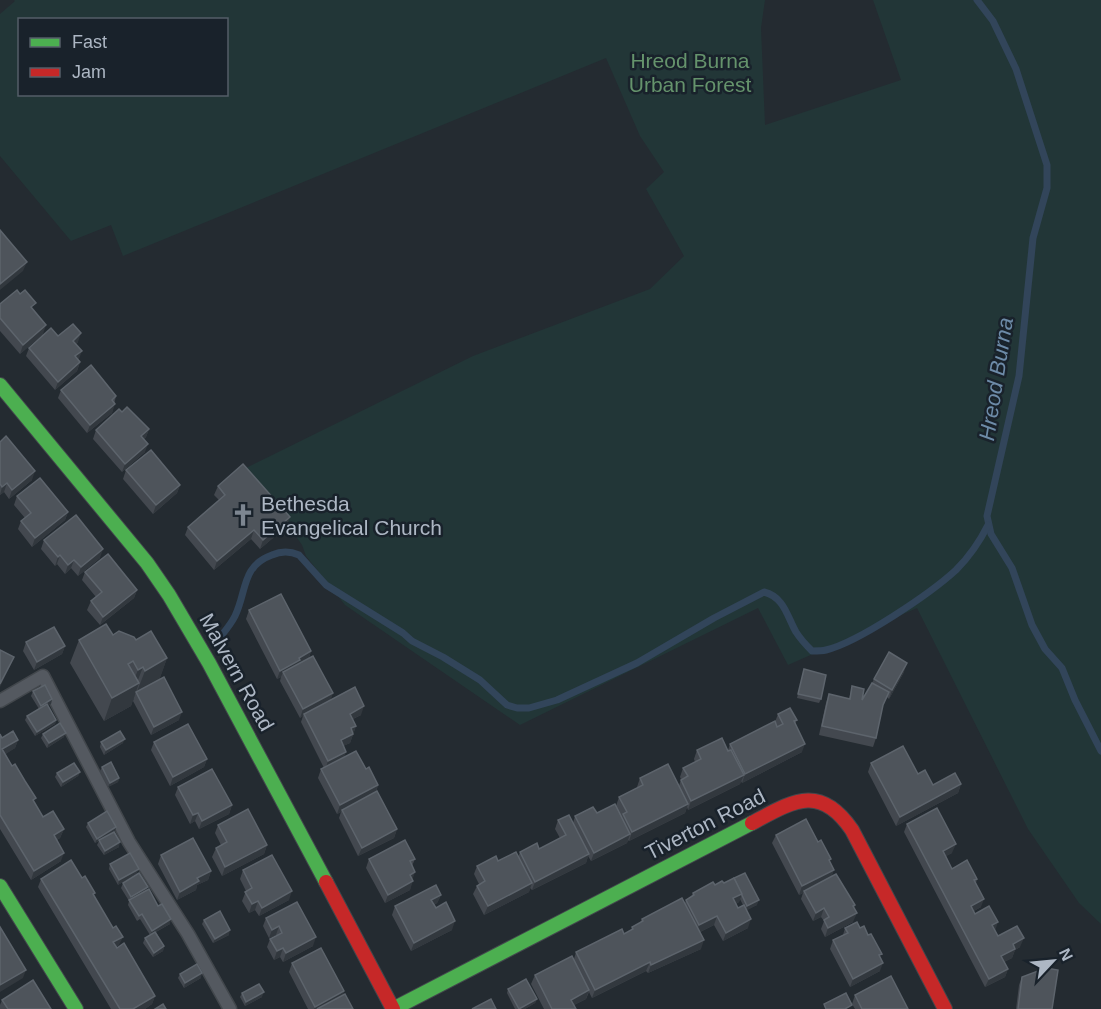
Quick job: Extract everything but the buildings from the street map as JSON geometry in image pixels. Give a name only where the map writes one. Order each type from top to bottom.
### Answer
[{"type":"street","name":"Malvern Road","points":[[0,384],[147,563],[169,595],[209,663],[393,1009]]},
{"type":"street","name":"Tiverton Road","points":[[393,1009],[792,802],[810,799],[824,803],[844,817],[945,1009]]},
{"type":"street","points":[[0,886],[76,1009]]},
{"type":"lane","points":[[0,701],[43,676],[129,842],[188,934],[230,1009]]},
{"type":"green space","name":"Hreod Burna Urban Forest","points":[[14,0],[765,0],[761,28],[765,125],[901,80],[873,0],[1101,0],[1101,924],[1079,903],[1028,829],[917,608],[788,665],[758,608],[520,725],[345,605],[306,556],[302,545],[281,515],[242,470],[473,356],[650,289],[684,256],[646,189],[664,172],[640,136],[606,58],[123,256],[111,225],[71,241],[0,156],[0,14]]},
{"type":"waterway","name":"Hreod Burna","points":[[977,0],[993,21],[1016,69],[1047,165],[1047,188],[1033,238],[1019,376],[987,516],[991,534],[1012,568],[1032,625],[1045,649],[1062,668],[1075,700],[1101,751]]},
{"type":"waterway","points":[[221,636],[235,616],[246,581],[255,566],[275,554],[292,553],[299,555],[326,585],[412,641],[480,680],[507,705],[529,708],[557,700],[637,663],[764,592],[771,594],[781,603],[796,632],[812,651],[840,645],[894,616],[945,580],[970,554],[988,525]]},
{"type":"traffic: fast","points":[[0,385],[147,563],[169,595],[209,663],[326,882]]},
{"type":"traffic: fast","points":[[393,1009],[752,823]]},
{"type":"traffic: fast","points":[[0,886],[76,1009]]},
{"type":"traffic: jam","points":[[752,823],[780,808],[805,801],[817,801],[829,806],[840,815],[852,830],[945,1009]]},
{"type":"traffic: jam","points":[[326,882],[393,1009]]},
{"type":"place","name":"Bethesda Evangelical Church","points":[[243,515]]}]
